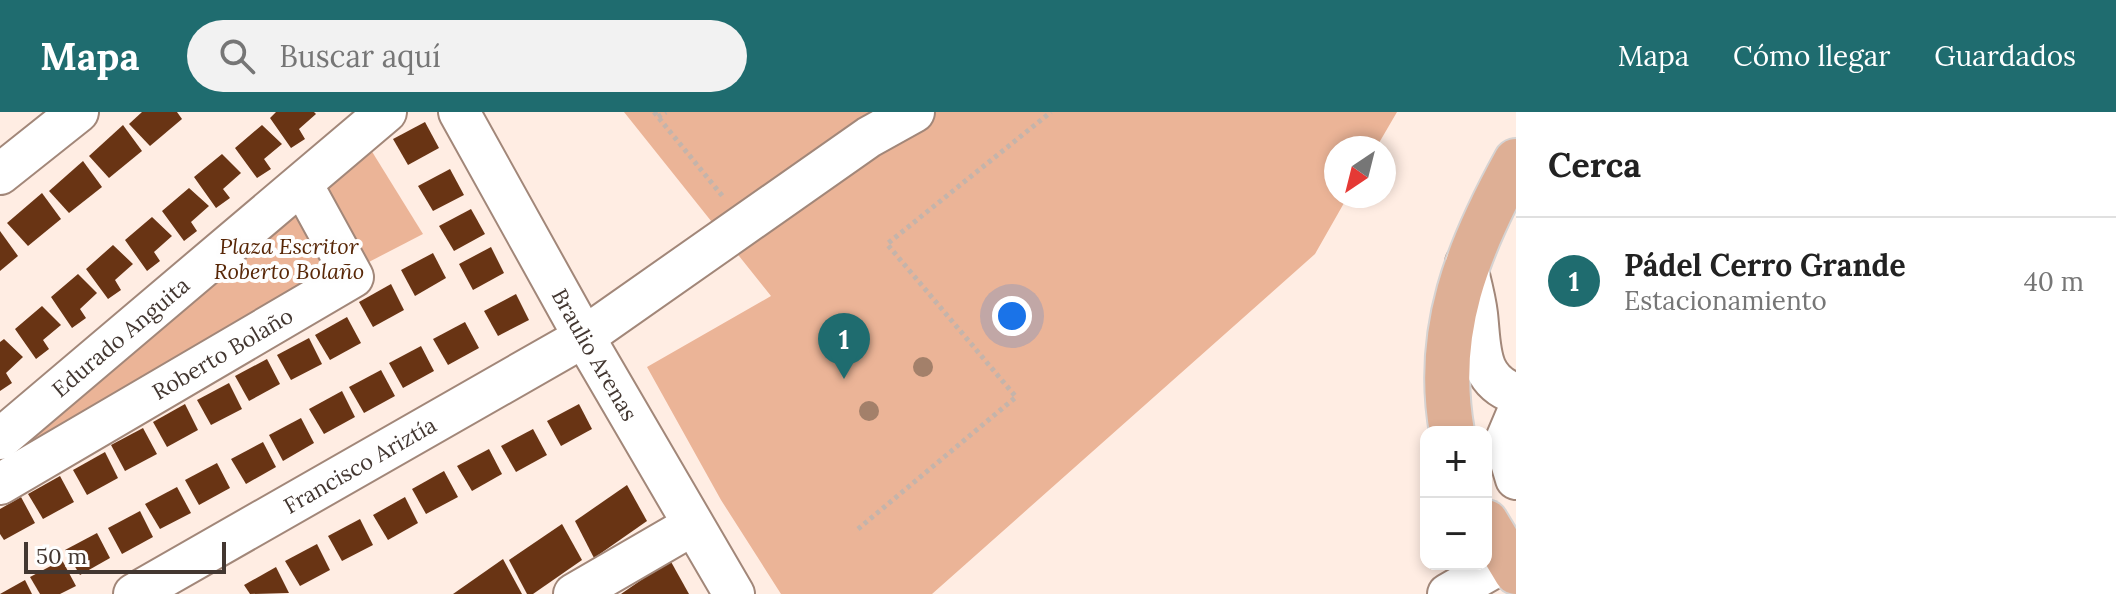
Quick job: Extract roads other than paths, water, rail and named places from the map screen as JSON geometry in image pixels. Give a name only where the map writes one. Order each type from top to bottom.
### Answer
[{"type":"main road","points":[[1452,426],[1446,351],[1466,263],[1516,161]]},
{"type":"main road","points":[[1492,533],[1511,566]]},
{"type":"street","points":[[7,154],[78,112]]},
{"type":"street","name":"Edurado Anguita","points":[[0,439],[386,112]]},
{"type":"street","name":"Braulio Arenas","points":[[459,112],[584,337],[734,594]]},
{"type":"street","name":"Francisco Ariztía","points":[[134,594],[584,337],[869,137],[914,112]]},
{"type":"street","name":"Roberto Bolaño","points":[[0,484],[353,277],[302,184]]},
{"type":"street","points":[[1466,263],[1483,366],[1501,388],[1516,394]]},
{"type":"street","points":[[1515,475],[1505,442],[1516,416]]},
{"type":"street","points":[[574,594],[693,525]]},
{"type":"street","points":[[1448,594],[1511,566]]},
{"type":"place","name":"Pádel Cerro Grande","points":[[844,379]]},
{"type":"park label","name":"Plaza Escritor Roberto Bolaño","points":[[289,258]]}]
